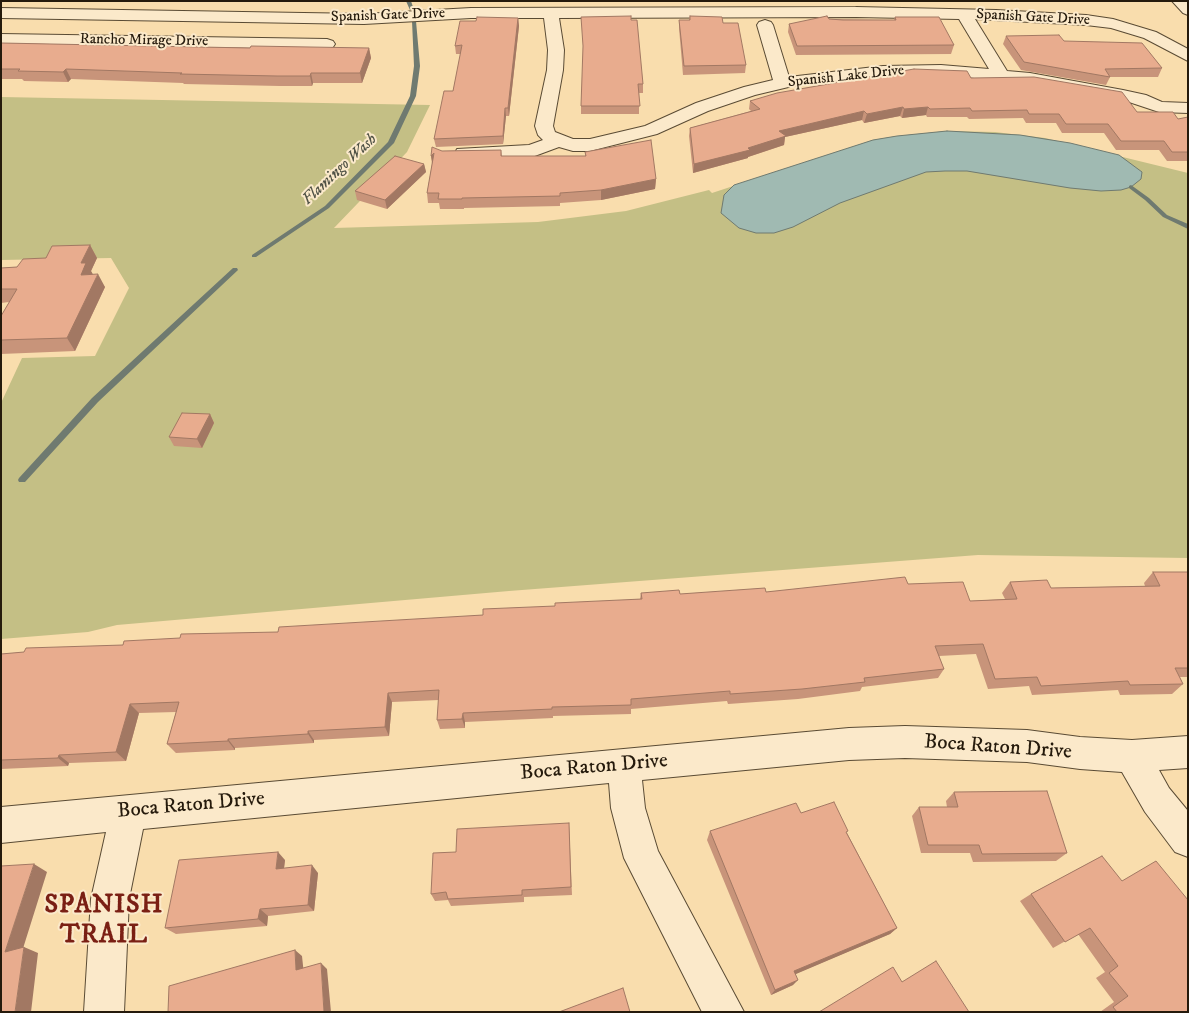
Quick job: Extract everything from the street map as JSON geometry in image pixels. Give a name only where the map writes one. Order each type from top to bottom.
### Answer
[{"type":"street","points":[[1179,1],[1188,10]]},
{"type":"street","name":"Spanish Gate Drive","points":[[1,13],[364,19],[471,13],[856,12],[964,14],[1072,19],[1113,24],[1150,35],[1188,56]]},
{"type":"street","points":[[551,13],[556,50],[555,70],[550,104],[544,126],[547,134],[558,141]]},
{"type":"street","points":[[964,14],[1000,74]]},
{"type":"street","points":[[286,43],[298,17]]},
{"type":"street","points":[[765,25],[782,83]]},
{"type":"street","name":"Rancho Mirage Drive","points":[[1,39],[327,44]]},
{"type":"street","name":"Spanish Lake Drive","points":[[442,153],[532,151],[558,141],[582,145],[640,133],[718,101],[782,83],[828,76],[883,71],[941,70],[1000,74],[1061,82],[1140,98],[1159,107],[1188,108]]},
{"type":"street","name":"Spanish Lake Drive","points":[[1140,98],[1150,93],[1188,93]]},
{"type":"street","name":"Boca Raton Drive","points":[[1,825],[840,744],[905,742],[1027,746],[1080,754],[1132,756],[1188,752]]},
{"type":"street","points":[[1132,756],[1157,800],[1188,840]]},
{"type":"street","points":[[624,765],[628,808],[642,858],[724,1012]]},
{"type":"street","points":[[104,1012],[110,899],[129,812]]},
{"type":"shaded area","points":[[1,97],[430,105],[407,152],[334,228],[538,222],[626,211],[709,190],[712,193],[873,140],[947,131],[995,132],[1045,138],[1188,173],[1188,558],[978,555],[509,591],[117,625],[88,632],[1,639],[1,403],[22,358],[95,356],[129,288],[111,258],[1,260]]},
{"type":"water","points":[[947,131],[1020,135],[1070,143],[1119,155],[1142,172],[1141,179],[1131,187],[1121,190],[1101,191],[1070,188],[967,171],[926,172],[840,203],[793,227],[774,233],[756,233],[739,228],[721,213],[724,195],[734,185],[873,140]]},
{"type":"building","points":[[631,16],[631,20],[637,20],[643,84],[638,84],[640,106],[581,106],[583,46],[581,17]]},
{"type":"building","points":[[690,16],[722,17],[723,23],[738,23],[746,65],[684,66],[679,20],[690,20]]},
{"type":"building","points":[[827,16],[829,19],[843,20],[896,20],[895,17],[939,17],[954,45],[797,46],[789,24]]},
{"type":"building","points":[[477,17],[518,18],[508,108],[505,108],[503,136],[434,139],[444,91],[453,91],[462,45],[455,46],[460,21],[476,21]]},
{"type":"building","points":[[1059,35],[1064,41],[1142,43],[1162,68],[1105,69],[1110,77],[1024,62],[1006,36]]},
{"type":"building","points":[[1,43],[250,48],[251,46],[369,48],[360,73],[311,73],[310,76],[277,76],[66,69],[63,72],[1,69]]},
{"type":"building","points":[[914,69],[967,71],[971,78],[1034,77],[1122,92],[1137,112],[1173,112],[1178,119],[1188,117],[1188,152],[1172,152],[1164,141],[1121,141],[1108,124],[1066,124],[1059,114],[1029,114],[1027,110],[972,111],[970,108],[930,109],[928,107],[904,109],[903,107],[867,114],[864,111],[779,131],[786,136],[748,148],[750,150],[694,164],[690,128],[760,109],[750,101],[777,93]]},
{"type":"building","points":[[651,140],[656,179],[601,190],[560,193],[560,196],[438,199],[439,193],[427,193],[434,153],[431,156],[432,147],[442,151],[501,150],[501,156],[586,156],[585,152]]},
{"type":"building","points":[[395,156],[424,164],[385,200],[355,191]]},
{"type":"building","points":[[90,245],[81,263],[86,263],[81,275],[98,274],[67,338],[1,340],[1,316],[17,289],[1,289],[1,268],[17,267],[23,259],[46,258],[52,246]]},
{"type":"building","points":[[182,413],[210,414],[197,439],[169,437]]},
{"type":"building","points":[[1153,572],[1188,572],[1188,668],[1175,668],[1183,684],[1130,685],[1128,681],[1041,686],[1037,677],[995,679],[983,644],[935,646],[944,669],[864,678],[865,682],[802,689],[730,694],[730,691],[631,699],[631,705],[552,707],[552,709],[463,713],[462,719],[437,720],[439,690],[388,693],[385,727],[308,731],[308,734],[228,739],[228,741],[167,744],[179,702],[130,704],[116,752],[59,755],[58,758],[1,760],[1,654],[24,652],[26,648],[123,645],[124,641],[180,638],[181,634],[278,632],[279,627],[483,615],[483,609],[555,606],[555,603],[642,599],[641,593],[679,590],[680,594],[765,588],[766,592],[905,577],[908,584],[963,582],[970,601],[1017,599],[1010,582],[1047,580],[1051,588],[1160,586]]},
{"type":"building","points":[[1047,791],[1067,853],[982,854],[979,845],[928,845],[919,807],[958,807],[954,792]]},
{"type":"building","points":[[834,802],[848,831],[846,832],[897,928],[794,971],[798,980],[775,990],[710,831],[796,803],[801,813]]},
{"type":"building","points":[[569,823],[571,887],[522,890],[522,895],[448,899],[446,892],[431,894],[433,853],[456,852],[457,829]]},
{"type":"building","points":[[278,852],[276,869],[312,865],[308,905],[260,909],[258,919],[165,928],[179,860]]},
{"type":"building","points":[[1102,856],[1122,881],[1156,861],[1188,900],[1188,1012],[1117,1012],[1113,1007],[1128,996],[1109,973],[1118,966],[1090,928],[1065,942],[1031,894]]},
{"type":"building","points":[[34,864],[5,952],[24,947],[15,1012],[1,1012],[1,866]]},
{"type":"building","points":[[295,950],[296,970],[321,963],[324,1012],[168,1012],[169,986]]},
{"type":"building","points":[[936,961],[969,1012],[819,1012],[893,967],[902,982]]},
{"type":"building","points":[[623,988],[630,1012],[559,1012]]},
{"type":"waterway","name":"Flamingo Wash","points":[[408,1],[412,9]]},
{"type":"waterway","name":"Flamingo Wash","points":[[254,256],[327,207],[391,143],[413,96],[417,66],[414,21]]},
{"type":"waterway","points":[[1131,187],[1165,216],[1188,227]]},
{"type":"waterway","name":"Flamingo Wash","points":[[22,480],[95,400],[235,270]]},
{"type":"district","name":"SPANISH TRAIL","points":[[104,922]]}]
